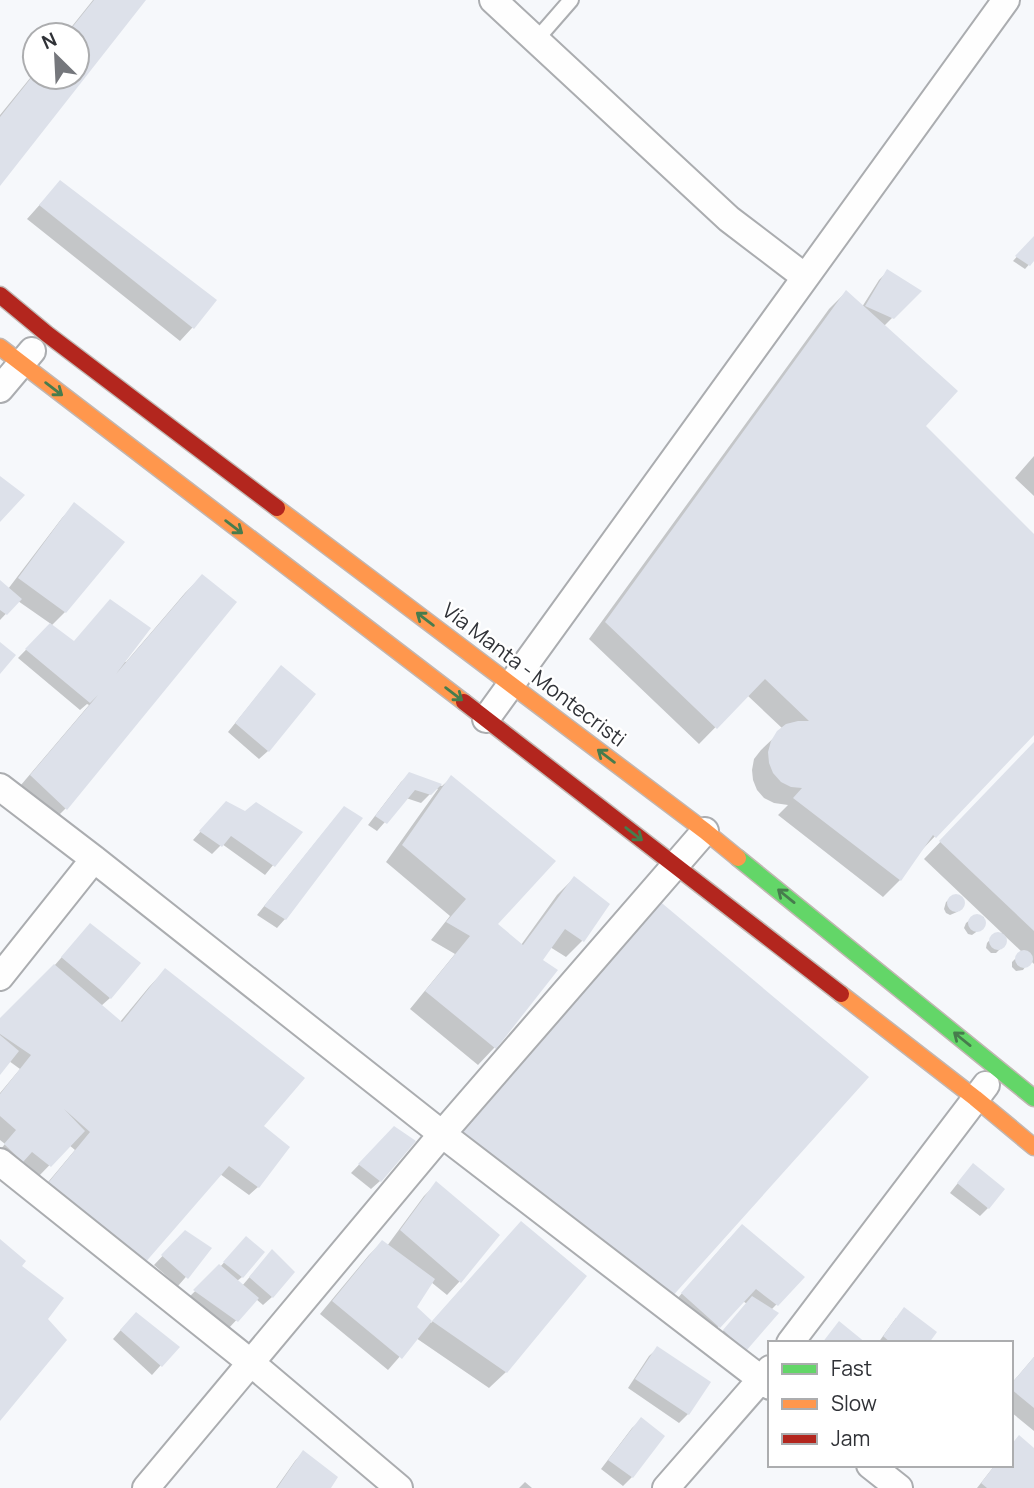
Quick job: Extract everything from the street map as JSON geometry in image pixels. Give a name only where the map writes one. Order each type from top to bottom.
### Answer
[{"type":"main road","name":"Vía Manta - Montecristi","points":[[0,295],[47,334],[705,831],[1034,1098]]},
{"type":"main road","points":[[0,346],[676,866],[975,1098],[1034,1147]]},
{"type":"street","points":[[493,0],[729,219],[805,277]]},
{"type":"street","points":[[486,719],[1006,0]]},
{"type":"street","points":[[0,389],[47,334]]},
{"type":"street","points":[[0,787],[442,1134],[767,1378],[666,1488]]},
{"type":"street","points":[[146,1488],[442,1134],[705,831]]},
{"type":"street","points":[[0,976],[94,859]]},
{"type":"street","points":[[792,1341],[999,1069]]},
{"type":"street","points":[[0,1162],[250,1362],[399,1488]]},
{"type":"street","points":[[873,1467],[899,1488]]},
{"type":"lane","points":[[537,39],[572,0]]},
{"type":"building","points":[[94,0],[146,0],[91,70],[91,21],[77,21]]},
{"type":"building","points":[[21,91],[75,91],[0,186],[0,117]]},
{"type":"building","points":[[60,180],[217,300],[194,329],[39,205]]},
{"type":"building","points":[[1034,236],[1034,261],[1030,266],[1015,256]]},
{"type":"building","points":[[887,269],[922,291],[894,319],[865,306]]},
{"type":"building","points":[[846,290],[958,391],[926,426],[1034,534],[1034,735],[936,838],[933,835],[901,881],[793,798],[802,788],[781,782],[773,773],[768,752],[777,731],[786,724],[809,721],[765,679],[717,729],[605,622]]},
{"type":"building","points":[[0,476],[25,495],[0,522]]},
{"type":"building","points":[[74,502],[125,542],[66,613],[18,578]]},
{"type":"building","points":[[202,574],[237,602],[67,810],[30,775],[98,695],[90,703],[25,649],[50,623],[74,641],[110,599],[151,628],[116,674]]},
{"type":"building","points":[[0,580],[22,599],[7,615],[0,610]]},
{"type":"building","points":[[0,642],[16,655],[0,674]]},
{"type":"building","points":[[281,665],[316,694],[269,752],[235,723]]},
{"type":"building","points":[[1034,742],[1034,931],[939,841]]},
{"type":"building","points":[[409,772],[442,784],[431,795],[415,790],[387,824],[375,816]]},
{"type":"building","points":[[451,775],[556,861],[498,924],[523,945],[574,876],[610,904],[584,942],[565,929],[543,960],[558,970],[496,1049],[425,991],[470,936],[446,922],[466,899],[402,845]]},
{"type":"building","points":[[226,801],[245,811],[256,802],[303,832],[275,867],[231,836],[222,847],[199,831]]},
{"type":"building","points":[[344,806],[363,818],[286,920],[264,906]]},
{"type":"building","points":[[956,894],[962,897],[965,903],[962,909],[956,912],[950,909],[947,903],[950,897]]},
{"type":"building","points":[[657,899],[869,1077],[670,1299],[457,1135]]},
{"type":"building","points":[[977,914],[985,919],[986,923],[981,931],[977,932],[969,927],[968,923],[973,915]]},
{"type":"building","points":[[90,923],[141,963],[111,999],[61,957]]},
{"type":"building","points":[[994,932],[1002,932],[1007,941],[1005,948],[994,950],[989,945],[989,937]]},
{"type":"building","points":[[1024,950],[1030,953],[1033,959],[1030,965],[1024,968],[1018,965],[1015,959],[1018,953]]},
{"type":"building","points":[[54,964],[122,1022],[165,968],[305,1078],[264,1126],[290,1147],[259,1188],[229,1166],[144,1264],[48,1183],[90,1132],[64,1109],[85,1131],[51,1167],[32,1152],[23,1162],[4,1144],[16,1130],[0,1116],[0,1094],[31,1055],[0,1034],[0,1018]]},
{"type":"building","points":[[0,1035],[19,1051],[0,1075]]},
{"type":"building","points":[[394,1126],[416,1141],[381,1182],[358,1164]]},
{"type":"building","points":[[973,1163],[1005,1189],[989,1209],[957,1183]]},
{"type":"building","points":[[436,1181],[500,1235],[461,1283],[400,1230]]},
{"type":"building","points":[[521,1221],[587,1276],[507,1373],[432,1321]]},
{"type":"building","points":[[742,1224],[805,1277],[778,1306],[756,1289],[720,1328],[681,1293]]},
{"type":"building","points":[[185,1230],[212,1248],[188,1279],[161,1255]]},
{"type":"building","points":[[246,1236],[265,1252],[243,1278],[223,1262]]},
{"type":"building","points":[[0,1239],[26,1261],[22,1266],[64,1298],[48,1319],[67,1340],[0,1421]]},
{"type":"building","points":[[382,1240],[435,1279],[417,1307],[432,1321],[402,1359],[332,1301]]},
{"type":"building","points":[[272,1249],[295,1272],[273,1298],[249,1277]]},
{"type":"building","points":[[219,1264],[259,1298],[238,1322],[193,1290]]},
{"type":"building","points":[[752,1296],[779,1313],[746,1351],[723,1330]]},
{"type":"building","points":[[904,1307],[937,1332],[930,1341],[889,1341],[883,1336]]},
{"type":"building","points":[[136,1312],[180,1347],[162,1367],[120,1330]]},
{"type":"building","points":[[839,1321],[864,1341],[824,1341]]},
{"type":"building","points":[[657,1346],[711,1382],[689,1415],[635,1379]]},
{"type":"building","points":[[1034,1357],[1034,1408],[1013,1391],[1013,1382]]},
{"type":"building","points":[[641,1417],[665,1436],[633,1478],[608,1460]]},
{"type":"building","points":[[1019,1435],[1034,1448],[1034,1488],[987,1488],[981,1483],[993,1467],[1013,1467],[1013,1442]]},
{"type":"building","points":[[303,1450],[338,1477],[331,1488],[277,1488]]},
{"type":"traffic: fast","points":[[738,858],[1034,1098]]},
{"type":"traffic: slow","points":[[0,347],[464,702]]},
{"type":"traffic: slow","points":[[277,508],[738,858]]},
{"type":"traffic: slow","points":[[841,994],[1034,1147]]},
{"type":"traffic: jam","points":[[0,295],[47,334],[277,508]]},
{"type":"traffic: jam","points":[[464,702],[841,994]]}]
